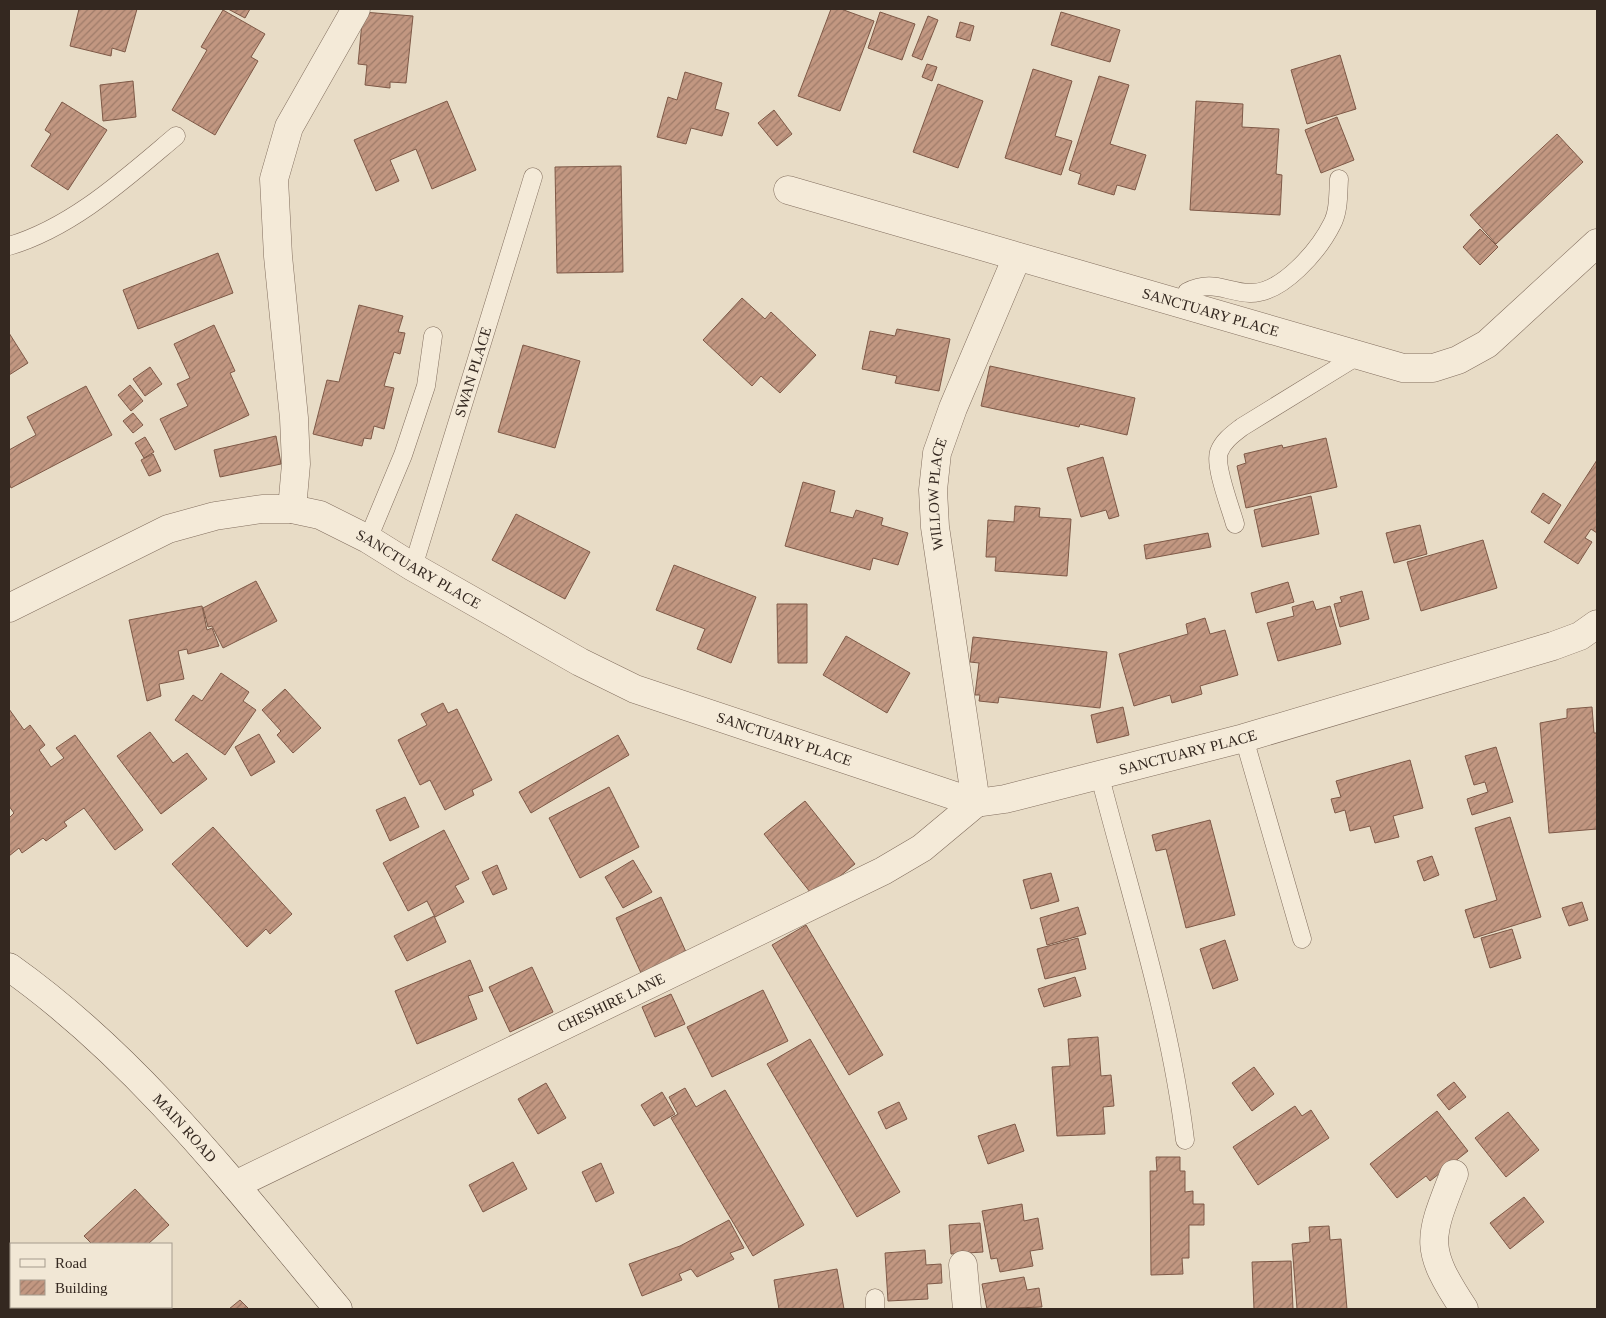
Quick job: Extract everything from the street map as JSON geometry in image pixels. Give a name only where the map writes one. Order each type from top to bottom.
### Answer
[{"type":"street","points":[[292,509],[296,464],[294,418],[278,246],[274,179],[289,127],[356,9]]},
{"type":"street","name":"SANCTUARY PLACE","points":[[788,190],[1403,368],[1434,368],[1458,360],[1488,344],[1597,243]]},
{"type":"street","name":"WILLOW PLACE","points":[[976,803],[935,528],[933,490],[938,453],[953,408],[1017,257]]},
{"type":"street","name":"SANCTUARY PLACE","points":[[9,608],[168,528],[215,516],[262,509],[292,509],[320,515],[368,539],[413,567],[580,662],[635,689],[976,803],[1005,799],[1099,773],[1244,738],[1553,646],[1580,636],[1597,624]]},
{"type":"street","name":"CHESHIRE LANE","points":[[235,1185],[884,871],[922,848],[976,803]]},
{"type":"street","name":"MAIN ROAD","points":[[9,967],[40,989],[124,1065],[235,1185],[338,1309]]},
{"type":"street","points":[[1454,1174],[1439,1213],[1433,1242],[1436,1262],[1443,1277],[1464,1309]]},
{"type":"street","points":[[963,1265],[967,1309]]},
{"type":"lane","points":[[9,246],[23,242],[76,214],[116,187],[176,136]]},
{"type":"lane","name":"SWAN PLACE","points":[[413,567],[534,177]]},
{"type":"lane","points":[[1182,304],[1187,292],[1197,286],[1212,286],[1250,293],[1263,291],[1283,282],[1307,259],[1332,224],[1337,209],[1339,179]]},
{"type":"lane","points":[[368,539],[403,455],[426,386],[433,336]]},
{"type":"lane","points":[[1235,524],[1219,467],[1218,454],[1225,441],[1242,427],[1359,355]]},
{"type":"lane","points":[[1244,738],[1302,938]]},
{"type":"lane","points":[[1099,773],[1162,1017],[1178,1092],[1185,1140]]},
{"type":"building","points":[[79,9],[137,9],[125,52],[112,48],[111,56],[70,46]]},
{"type":"building","points":[[228,9],[250,9],[245,18]]},
{"type":"building","points":[[831,9],[841,9],[874,21],[840,111],[798,96]]},
{"type":"building","points":[[223,10],[265,34],[251,57],[258,61],[215,135],[172,110],[207,50],[201,47]]},
{"type":"building","points":[[363,12],[413,16],[406,83],[390,82],[390,88],[365,85],[367,65],[358,64]]},
{"type":"building","points":[[880,12],[915,24],[902,60],[868,48]]},
{"type":"building","points":[[1061,12],[1120,30],[1110,62],[1051,45]]},
{"type":"building","points":[[928,16],[938,20],[922,60],[912,56]]},
{"type":"building","points":[[960,22],[974,26],[970,41],[956,37]]},
{"type":"building","points":[[1340,55],[1356,109],[1307,124],[1291,70]]},
{"type":"building","points":[[927,64],[937,67],[932,81],[922,77]]},
{"type":"building","points":[[1033,69],[1072,81],[1055,136],[1072,141],[1061,175],[1005,158]]},
{"type":"building","points":[[685,72],[722,83],[715,109],[729,113],[722,136],[691,128],[686,144],[657,137],[668,97],[677,100]]},
{"type":"building","points":[[1099,76],[1129,85],[1110,144],[1146,155],[1135,190],[1117,185],[1114,195],[1078,184],[1081,174],[1069,170]]},
{"type":"building","points":[[133,81],[136,117],[103,121],[100,85]]},
{"type":"building","points":[[938,84],[983,101],[958,168],[913,152]]},
{"type":"building","points":[[447,101],[476,170],[432,189],[416,149],[390,160],[399,181],[376,191],[354,140]]},
{"type":"building","points":[[1196,101],[1243,104],[1242,127],[1279,129],[1276,174],[1282,175],[1280,215],[1190,210]]},
{"type":"building","points":[[62,102],[107,130],[68,190],[31,166],[51,134],[45,130]]},
{"type":"building","points":[[774,110],[792,134],[777,146],[758,123]]},
{"type":"building","points":[[1337,117],[1354,160],[1321,173],[1305,130]]},
{"type":"building","points":[[1557,134],[1583,162],[1496,244],[1470,215]]},
{"type":"building","points":[[621,166],[623,272],[557,273],[555,167]]},
{"type":"building","points":[[1480,229],[1498,247],[1480,265],[1463,247]]},
{"type":"building","points":[[218,253],[233,293],[138,329],[123,290]]},
{"type":"building","points":[[742,298],[765,319],[771,312],[816,355],[780,393],[761,376],[752,386],[703,340]]},
{"type":"building","points":[[359,305],[403,316],[398,332],[405,333],[400,354],[394,352],[384,386],[394,388],[384,429],[374,426],[371,439],[364,438],[362,446],[313,434],[327,380],[339,382]]},
{"type":"building","points":[[214,325],[235,371],[230,373],[249,415],[175,450],[160,419],[188,406],[177,384],[190,378],[174,344]]},
{"type":"building","points":[[897,329],[950,339],[939,391],[895,383],[897,376],[862,369],[870,331],[895,336]]},
{"type":"building","points":[[9,333],[28,363],[9,375]]},
{"type":"building","points":[[523,345],[580,361],[555,448],[498,432]]},
{"type":"building","points":[[990,366],[1135,398],[1127,435],[1080,424],[1079,427],[981,406]]},
{"type":"building","points":[[150,367],[162,384],[145,396],[133,379]]},
{"type":"building","points":[[130,385],[143,401],[131,411],[118,395]]},
{"type":"building","points":[[86,386],[112,435],[11,488],[9,483],[9,450],[36,435],[27,417]]},
{"type":"building","points":[[133,413],[143,425],[133,433],[123,421]]},
{"type":"building","points":[[276,436],[281,464],[220,477],[214,450]]},
{"type":"building","points":[[145,437],[154,452],[144,458],[135,443]]},
{"type":"building","points":[[1326,438],[1337,487],[1246,508],[1237,466],[1246,463],[1244,454],[1282,445],[1283,448]]},
{"type":"building","points":[[153,454],[161,471],[149,476],[141,460]]},
{"type":"building","points":[[1103,457],[1119,516],[1109,519],[1106,510],[1081,517],[1067,468]]},
{"type":"building","points":[[1597,460],[1597,533],[1591,529],[1585,538],[1592,542],[1578,564],[1544,542]]},
{"type":"building","points":[[803,482],[835,491],[830,512],[853,518],[856,510],[883,518],[881,525],[908,533],[898,565],[873,558],[870,570],[785,546]]},
{"type":"building","points":[[1543,493],[1561,505],[1549,524],[1531,512]]},
{"type":"building","points":[[1311,496],[1319,534],[1262,547],[1254,510]]},
{"type":"building","points":[[1015,506],[1040,508],[1039,517],[1071,519],[1067,576],[995,571],[996,557],[986,557],[988,520],[1014,522]]},
{"type":"building","points":[[516,514],[590,552],[565,599],[492,560]]},
{"type":"building","points":[[1420,525],[1427,554],[1394,563],[1386,533]]},
{"type":"building","points":[[1208,533],[1211,547],[1146,559],[1144,545]]},
{"type":"building","points":[[1483,540],[1497,588],[1421,611],[1407,562]]},
{"type":"building","points":[[674,565],[756,597],[731,663],[697,649],[705,629],[656,610]]},
{"type":"building","points":[[256,581],[277,621],[223,648],[212,626],[208,627],[203,608]]},
{"type":"building","points":[[1288,582],[1294,602],[1256,613],[1251,593]]},
{"type":"building","points":[[1362,591],[1369,619],[1340,627],[1334,604],[1342,602],[1340,597]]},
{"type":"building","points":[[1313,601],[1316,610],[1330,606],[1341,644],[1278,661],[1267,623],[1294,616],[1292,607]]},
{"type":"building","points":[[777,604],[807,604],[807,663],[778,663]]},
{"type":"building","points":[[202,606],[207,630],[212,628],[219,646],[188,654],[187,649],[178,651],[184,679],[159,684],[161,696],[147,701],[129,620]]},
{"type":"building","points":[[1205,618],[1210,634],[1225,630],[1238,675],[1200,686],[1202,694],[1172,703],[1170,695],[1134,706],[1119,654],[1188,634],[1186,624]]},
{"type":"building","points":[[846,636],[910,673],[887,713],[823,675]]},
{"type":"building","points":[[973,637],[1107,652],[1100,708],[999,697],[998,703],[979,701],[980,695],[975,695],[979,663],[970,662]]},
{"type":"building","points":[[221,673],[249,692],[243,701],[256,710],[225,755],[175,720],[193,695],[202,701]]},
{"type":"building","points":[[285,689],[321,728],[293,753],[277,735],[281,731],[262,710]]},
{"type":"building","points":[[443,703],[448,713],[457,709],[492,780],[472,790],[474,795],[445,810],[430,780],[420,785],[398,740],[427,725],[421,714]]},
{"type":"building","points":[[1123,707],[1129,735],[1097,743],[1091,715]]},
{"type":"building","points":[[1592,707],[1594,733],[1597,733],[1597,829],[1549,833],[1540,723],[1567,718],[1567,709]]},
{"type":"building","points":[[9,709],[24,730],[30,725],[45,745],[39,750],[51,767],[64,758],[56,748],[75,735],[143,830],[115,850],[84,808],[64,822],[67,826],[46,841],[43,838],[22,853],[19,848],[9,856],[9,818],[14,813],[9,806]]},
{"type":"building","points":[[150,732],[173,763],[187,753],[207,779],[161,814],[117,756]]},
{"type":"building","points":[[259,734],[275,762],[251,776],[235,747]]},
{"type":"building","points":[[618,735],[629,755],[531,813],[519,792]]},
{"type":"building","points":[[1496,747],[1513,802],[1472,815],[1467,799],[1488,792],[1485,782],[1474,785],[1465,756]]},
{"type":"building","points":[[1410,760],[1423,808],[1393,816],[1399,837],[1375,843],[1370,826],[1350,831],[1345,810],[1335,813],[1331,799],[1341,797],[1336,781]]},
{"type":"building","points":[[609,787],[639,847],[580,878],[549,818]]},
{"type":"building","points":[[405,797],[419,827],[390,841],[376,810]]},
{"type":"building","points":[[805,801],[855,864],[814,897],[764,834]]},
{"type":"building","points":[[1510,817],[1541,917],[1474,938],[1465,910],[1497,900],[1475,828]]},
{"type":"building","points":[[1210,820],[1235,915],[1186,928],[1166,849],[1156,851],[1152,835]]},
{"type":"building","points":[[213,827],[292,914],[270,934],[266,929],[247,947],[172,864]]},
{"type":"building","points":[[444,830],[469,879],[455,886],[464,902],[435,917],[427,901],[408,911],[383,863]]},
{"type":"building","points":[[1432,856],[1439,875],[1424,881],[1417,861]]},
{"type":"building","points":[[633,860],[652,892],[623,908],[605,877]]},
{"type":"building","points":[[497,865],[507,889],[493,895],[482,872]]},
{"type":"building","points":[[1051,873],[1059,901],[1031,909],[1023,880]]},
{"type":"building","points":[[661,897],[686,952],[641,973],[616,918]]},
{"type":"building","points":[[1582,902],[1588,920],[1569,926],[1562,908]]},
{"type":"building","points":[[1078,907],[1086,934],[1047,945],[1040,918]]},
{"type":"building","points":[[434,916],[446,942],[407,961],[394,936]]},
{"type":"building","points":[[806,925],[883,1055],[849,1075],[772,945]]},
{"type":"building","points":[[1512,929],[1521,958],[1490,968],[1481,938]]},
{"type":"building","points":[[1078,938],[1086,969],[1045,979],[1037,949]]},
{"type":"building","points":[[1225,940],[1238,980],[1213,989],[1200,949]]},
{"type":"building","points":[[470,960],[483,991],[468,996],[477,1019],[417,1044],[395,991]]},
{"type":"building","points":[[532,967],[553,1012],[510,1032],[489,987]]},
{"type":"building","points":[[1075,977],[1081,996],[1044,1007],[1038,989]]},
{"type":"building","points":[[763,990],[788,1041],[712,1077],[687,1027]]},
{"type":"building","points":[[671,994],[685,1024],[655,1037],[642,1007]]},
{"type":"building","points":[[1098,1037],[1101,1076],[1111,1075],[1114,1106],[1103,1107],[1105,1134],[1057,1136],[1052,1067],[1070,1066],[1068,1039]]},
{"type":"building","points":[[810,1039],[900,1192],[857,1217],[767,1064]]},
{"type":"building","points":[[1254,1067],[1274,1094],[1252,1111],[1232,1083]]},
{"type":"building","points":[[1454,1082],[1466,1097],[1449,1110],[1437,1095]]},
{"type":"building","points":[[546,1083],[566,1118],[538,1134],[518,1099]]},
{"type":"building","points":[[685,1088],[696,1107],[725,1090],[804,1225],[753,1256],[671,1118],[678,1114],[669,1097]]},
{"type":"building","points":[[662,1092],[675,1114],[654,1126],[641,1105]]},
{"type":"building","points":[[899,1102],[907,1119],[886,1129],[878,1112]]},
{"type":"building","points":[[1295,1106],[1302,1116],[1311,1110],[1329,1138],[1258,1185],[1233,1147]]},
{"type":"building","points":[[1437,1111],[1468,1151],[1430,1181],[1426,1176],[1397,1198],[1370,1164]]},
{"type":"building","points":[[1508,1112],[1539,1150],[1506,1177],[1475,1138]]},
{"type":"building","points":[[1015,1124],[1024,1151],[988,1164],[978,1136]]},
{"type":"building","points":[[1156,1157],[1180,1157],[1180,1171],[1185,1171],[1185,1192],[1193,1191],[1193,1204],[1204,1204],[1204,1225],[1189,1225],[1189,1258],[1182,1258],[1183,1274],[1151,1275],[1150,1171],[1157,1171]]},
{"type":"building","points":[[513,1162],[527,1189],[483,1212],[469,1185]]},
{"type":"building","points":[[601,1163],[614,1193],[596,1202],[582,1172]]},
{"type":"building","points":[[135,1189],[169,1225],[149,1243],[91,1243],[84,1236]]},
{"type":"building","points":[[1524,1197],[1544,1222],[1510,1249],[1490,1223]]},
{"type":"building","points":[[1022,1204],[1024,1221],[1038,1218],[1043,1249],[1030,1251],[1033,1266],[1000,1272],[997,1258],[991,1259],[982,1211]]},
{"type":"building","points":[[729,1220],[744,1248],[730,1253],[734,1259],[697,1277],[691,1269],[679,1274],[682,1280],[642,1296],[629,1264],[680,1246]]},
{"type":"building","points":[[980,1223],[983,1252],[951,1254],[949,1225]]},
{"type":"building","points":[[1329,1226],[1330,1240],[1341,1239],[1347,1309],[1297,1309],[1292,1244],[1310,1242],[1309,1227]]},
{"type":"building","points":[[925,1250],[926,1265],[941,1264],[942,1283],[927,1284],[928,1299],[888,1301],[885,1253]]},
{"type":"building","points":[[1291,1261],[1293,1309],[1254,1309],[1252,1262]]},
{"type":"building","points":[[837,1269],[844,1309],[779,1309],[774,1280]]},
{"type":"building","points":[[1024,1277],[1027,1290],[1039,1288],[1042,1307],[987,1309],[982,1284]]},
{"type":"building","points":[[240,1300],[249,1309],[229,1309]]},
{"type":"building","points":[[38,1308],[66,1308],[65,1309]]}]
